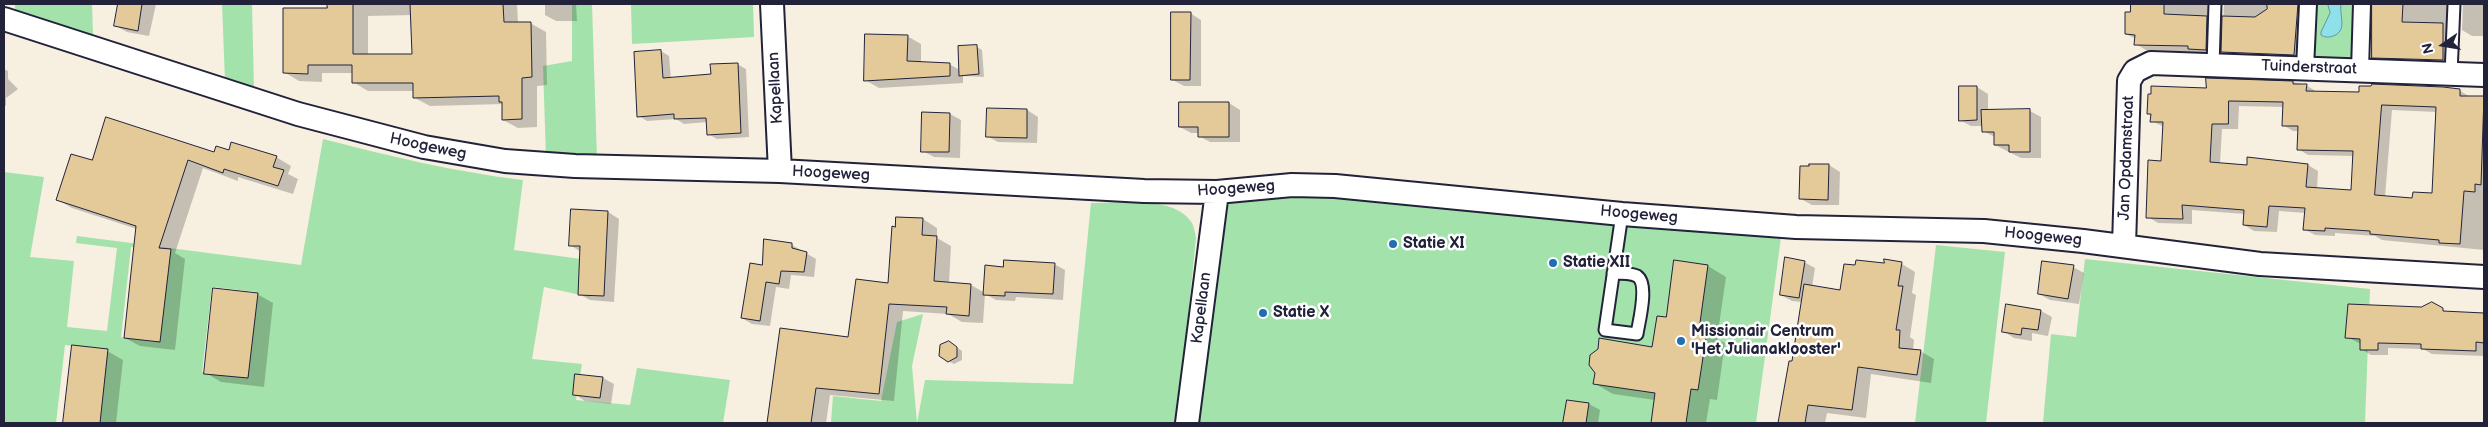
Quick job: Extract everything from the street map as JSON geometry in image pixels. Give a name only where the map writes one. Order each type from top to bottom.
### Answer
[{"type":"street","name":"Kapellaan","points":[[772,4],[780,171]]},
{"type":"street","points":[[2306,68],[2308,4]]},
{"type":"street","points":[[2360,70],[2362,4]]},
{"type":"street","name":"Hoogeweg","points":[[4,19],[298,114],[424,147],[506,161],[575,166],[780,171],[1144,191],[1216,192],[1292,185],[1335,186],[1622,214],[1796,227],[1984,231],[2124,246],[2260,264],[2484,277]]},
{"type":"street","name":"Tuinderstraat","points":[[2135,71],[2151,63],[2484,75]]},
{"type":"street","name":"Jan Opdamstraat","points":[[2124,246],[2129,81],[2135,71]]},
{"type":"street","name":"Kapellaan","points":[[1187,423],[1216,192]]},
{"type":"lane","points":[[2213,65],[2216,4]]},
{"type":"lane","points":[[2451,74],[2454,4]]},
{"type":"lane","points":[[1613,273],[1636,275],[1641,280],[1643,296],[1637,334],[1605,330],[1613,273],[1622,214]]},
{"type":"green space","points":[[15,4],[92,4],[93,35],[15,10]]},
{"type":"green space","points":[[222,4],[252,4],[254,91],[225,81]]},
{"type":"green space","points":[[572,4],[592,4],[597,159],[546,157],[543,66],[572,61]]},
{"type":"green space","points":[[631,4],[753,4],[754,37],[632,44]]},
{"type":"green space","points":[[2312,4],[2357,4],[2356,58],[2350,60],[2312,59]]},
{"type":"green space","points":[[323,139],[422,163],[472,173],[523,180],[514,250],[596,261],[590,297],[544,287],[532,359],[582,364],[576,400],[630,405],[637,368],[730,380],[723,423],[98,423],[106,350],[65,345],[56,423],[4,423],[4,172],[44,177],[30,257],[74,261],[67,327],[107,331],[117,248],[76,243],[77,236],[301,265]],"holes":[[[131,247],[167,251],[157,342],[121,337]],[[212,287],[257,292],[247,378],[202,372]]]},
{"type":"green space","points":[[1332,193],[1782,230],[1756,423],[1196,423],[1228,198]]},
{"type":"green space","points":[[1146,202],[1160,204],[1184,214],[1192,223],[1196,238],[1186,337],[1174,423],[917,423],[925,380],[1073,384],[1091,203]]},
{"type":"green space","points":[[1936,245],[2005,252],[1986,423],[1915,423]]},
{"type":"green space","points":[[2085,259],[2370,289],[2365,423],[2043,423],[2051,334],[2076,337]]},
{"type":"green space","points":[[923,314],[912,366],[917,423],[831,423],[833,396],[881,401],[897,322]]},
{"type":"water","points":[[2328,4],[2341,4],[2342,27],[2338,34],[2325,37],[2321,35],[2321,32],[2330,13]]},
{"type":"building","points":[[118,4],[142,4],[138,31],[114,26]]},
{"type":"building","points":[[327,4],[353,4],[353,54],[412,54],[410,4],[503,4],[504,22],[531,22],[532,77],[522,78],[522,119],[502,120],[502,102],[499,102],[499,96],[413,98],[413,83],[352,83],[352,65],[308,65],[308,74],[283,73],[283,8],[327,8]]},
{"type":"building","points":[[2131,4],[2164,4],[2164,14],[2207,16],[2206,50],[2188,49],[2188,46],[2134,45],[2135,35],[2125,34],[2125,12],[2130,12]]},
{"type":"building","points":[[2267,4],[2298,4],[2294,55],[2221,52],[2222,16],[2255,17],[2267,9]]},
{"type":"building","points":[[2372,4],[2403,4],[2402,22],[2443,23],[2443,60],[2372,58]]},
{"type":"building","points":[[1171,12],[1191,12],[1190,80],[1171,80]]},
{"type":"building","points":[[865,34],[908,35],[907,61],[950,63],[950,76],[864,81]]},
{"type":"building","points":[[977,45],[979,74],[959,76],[958,46]]},
{"type":"building","points":[[661,50],[663,78],[711,74],[710,64],[738,63],[741,133],[707,135],[706,118],[674,119],[674,114],[637,117],[634,52]]},
{"type":"building","points":[[2206,78],[2293,81],[2293,84],[2307,84],[2306,91],[2359,92],[2359,86],[2371,86],[2372,84],[2443,87],[2460,89],[2460,96],[2484,96],[2481,185],[2475,184],[2475,192],[2464,191],[2460,244],[2439,243],[2439,240],[2370,234],[2370,231],[2325,228],[2325,231],[2303,230],[2305,208],[2269,206],[2267,227],[2243,225],[2244,210],[2182,205],[2183,219],[2146,218],[2148,160],[2161,161],[2163,122],[2150,122],[2151,114],[2147,114],[2148,94],[2151,94],[2151,86],[2206,88]],"holes":[[[2229,101],[2283,102],[2282,126],[2298,126],[2297,150],[2353,151],[2351,190],[2306,187],[2308,164],[2247,157],[2247,165],[2210,162],[2212,124],[2228,124]],[[2382,105],[2436,107],[2432,193],[2413,192],[2412,198],[2375,195]]]},
{"type":"building","points":[[1959,86],[1977,86],[1977,120],[1959,121]]},
{"type":"building","points":[[1179,102],[1229,102],[1229,137],[1198,137],[1198,127],[1179,127]]},
{"type":"building","points":[[987,108],[1027,109],[1027,138],[986,137]]},
{"type":"building","points":[[2030,109],[2030,152],[2009,152],[2009,145],[1994,145],[1994,132],[1982,132],[1981,110]]},
{"type":"building","points":[[922,112],[950,113],[949,152],[921,152]]},
{"type":"building","points":[[106,117],[214,152],[216,146],[229,150],[231,142],[277,156],[273,167],[284,170],[278,186],[224,169],[223,173],[188,160],[159,248],[171,249],[160,342],[124,338],[136,226],[56,200],[71,154],[92,160]]},
{"type":"building","points":[[1809,164],[1829,164],[1828,200],[1799,199],[1800,166],[1809,166]]},
{"type":"building","points":[[571,209],[608,211],[604,296],[578,295],[580,246],[569,246]]},
{"type":"building","points":[[896,217],[923,218],[922,235],[937,236],[934,281],[971,284],[969,316],[946,314],[947,307],[889,304],[879,394],[816,388],[811,423],[767,423],[780,328],[848,337],[856,279],[888,283],[892,226],[895,227]]},
{"type":"building","points":[[764,239],[792,243],[792,248],[807,252],[804,272],[781,271],[779,284],[766,282],[760,321],[741,318],[750,263],[762,265]]},
{"type":"building","points":[[1785,257],[1805,261],[1799,298],[1780,295]]},
{"type":"building","points":[[1884,259],[1902,262],[1898,286],[1903,286],[1896,330],[1900,330],[1899,348],[1921,350],[1917,375],[1858,367],[1852,410],[1808,405],[1805,423],[1778,423],[1789,361],[1792,361],[1804,284],[1840,290],[1844,264],[1855,265],[1856,260],[1884,263]]},
{"type":"building","points":[[1004,260],[1055,263],[1053,294],[1005,292],[1005,296],[983,295],[985,265],[1003,267]]},
{"type":"building","name":"Missionair Centrum 'Het Julianaklooster'","points":[[1674,260],[1708,265],[1699,330],[1707,331],[1698,390],[1691,389],[1686,423],[1651,423],[1655,393],[1593,384],[1595,373],[1589,365],[1590,355],[1598,349],[1599,338],[1652,347],[1657,316],[1666,317]]},
{"type":"building","points":[[2042,261],[2074,265],[2068,299],[2038,294]]},
{"type":"building","points":[[213,288],[258,293],[248,378],[204,374]]},
{"type":"building","points":[[2432,302],[2443,308],[2443,311],[2484,313],[2484,343],[2476,342],[2476,351],[2421,349],[2421,344],[2378,343],[2378,350],[2360,350],[2360,339],[2345,338],[2348,304],[2421,307]]},
{"type":"building","points":[[2006,304],[2041,310],[2038,330],[2022,328],[2021,335],[2002,332]]},
{"type":"building","points":[[949,341],[957,347],[957,357],[948,362],[939,356],[940,345]]},
{"type":"building","points":[[72,345],[108,349],[100,423],[63,423]]},
{"type":"building","points":[[575,374],[603,377],[600,398],[573,395]]},
{"type":"building","points":[[1567,400],[1589,403],[1586,423],[1563,423]]},
{"type":"place","name":"Statie XI","points":[[1393,244]]},
{"type":"place","name":"Statie XII","points":[[1553,263]]},
{"type":"place","name":"Statie X","points":[[1263,313]]},
{"type":"place","name":"Missionair Centrum 'Het Julianaklooster'","points":[[1681,341]]}]
